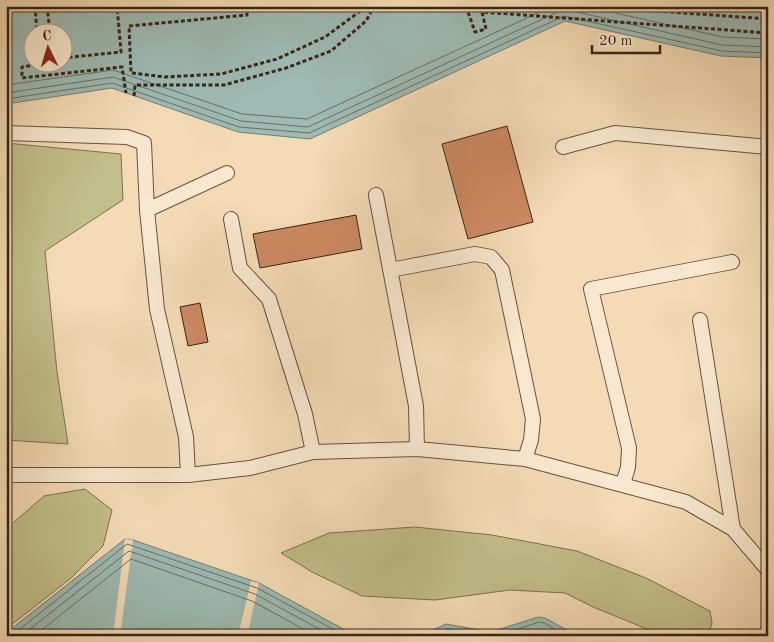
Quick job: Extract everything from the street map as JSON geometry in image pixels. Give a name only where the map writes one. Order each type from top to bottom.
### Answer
[{"type":"lane","points":[[6,133],[127,137],[144,143],[147,210],[157,309],[186,437],[188,474]]},
{"type":"lane","points":[[562,146],[615,133],[768,147]]},
{"type":"lane","points":[[147,210],[227,173]]},
{"type":"lane","points":[[376,195],[416,406],[417,449]]},
{"type":"lane","points":[[231,220],[240,268],[269,299],[305,414],[313,452]]},
{"type":"lane","points":[[390,270],[475,254],[491,257],[502,270],[532,419],[531,440],[526,459]]},
{"type":"lane","points":[[623,484],[628,467],[629,448],[591,289],[732,262]]},
{"type":"lane","points":[[700,320],[733,529]]},
{"type":"lane","points":[[6,475],[188,474],[250,468],[313,452],[417,449],[526,459],[686,502],[733,529],[768,570]]},
{"type":"path","points":[[35,6],[37,22]]},
{"type":"path","points":[[47,6],[49,22]]},
{"type":"path","points":[[72,57],[121,52],[117,6]]},
{"type":"path","points":[[246,6],[247,15],[129,26],[131,73],[164,77],[220,74],[277,58],[325,37],[359,12],[362,6]]},
{"type":"path","points":[[134,96],[135,85],[224,84],[286,68],[330,51],[366,21],[374,6]]},
{"type":"path","points":[[466,6],[475,32],[486,28],[482,12],[768,33]]},
{"type":"path","points":[[586,6],[768,19]]},
{"type":"path","points":[[22,72],[22,78],[122,67],[126,93]]},
{"type":"shaded area","points":[[6,143],[121,154],[123,200],[45,251],[57,372],[68,444],[6,440]]},
{"type":"shaded area","points":[[85,489],[112,510],[103,546],[71,578],[6,629],[6,529],[44,496]]},
{"type":"shaded area","points":[[415,527],[492,535],[577,551],[646,578],[710,611],[712,623],[708,636],[664,636],[593,607],[565,593],[510,590],[435,600],[362,596],[312,572],[281,553],[329,533]]},
{"type":"water","points":[[6,6],[768,6],[768,58],[721,56],[565,21],[310,139],[238,132],[112,88],[6,104]]},
{"type":"water","points":[[125,539],[133,540],[259,583],[357,636],[6,636],[6,633]]},
{"type":"water","points":[[538,617],[545,618],[578,636],[420,636],[446,624],[491,632]]},
{"type":"pier","points":[[125,539],[133,540],[120,636],[113,636]]},
{"type":"pier","points":[[251,581],[259,583],[247,636],[238,636]]},
{"type":"building","points":[[507,126],[533,222],[468,239],[442,144]]},
{"type":"building","points":[[356,215],[362,249],[260,268],[253,234]]},
{"type":"building","points":[[200,303],[208,342],[188,346],[180,307]]}]
